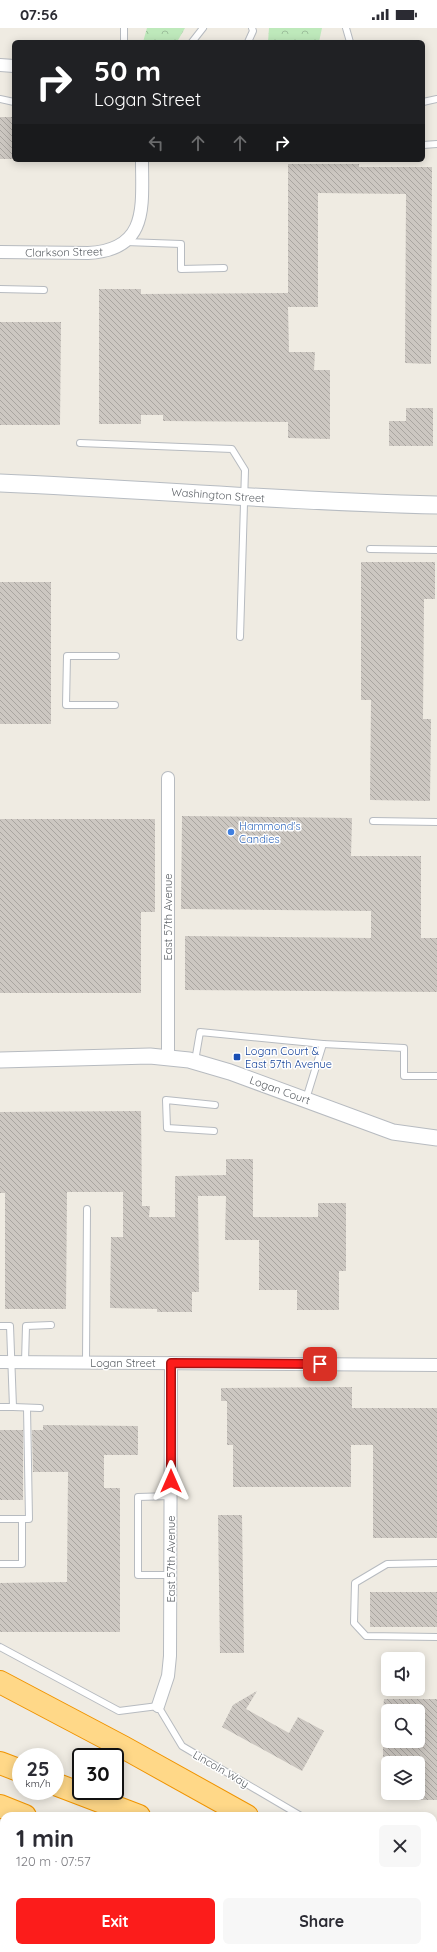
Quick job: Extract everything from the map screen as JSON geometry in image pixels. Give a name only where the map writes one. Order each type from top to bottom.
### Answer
[{"type":"highway","points":[[0,1682],[123,1747],[240,1812]]},
{"type":"highway","points":[[0,1763],[12,1768]]},
{"type":"highway","points":[[64,1787],[128,1812]]},
{"type":"highway","points":[[0,1806],[15,1812]]},
{"type":"main road","name":"Washington Street","points":[[0,483],[189,492],[328,502],[437,505]]},
{"type":"street","points":[[0,66],[12,66]]},
{"type":"street","points":[[126,242],[139,221],[142,204],[142,162]]},
{"type":"street","name":"Clarkson Street","points":[[0,252],[100,252],[118,247],[126,242]]},
{"type":"street","name":"East 57th Avenue","points":[[168,778],[168,1057]]},
{"type":"street","name":"Logan Court","points":[[0,1060],[168,1057],[195,1061],[306,1099],[393,1132],[437,1138]]},
{"type":"street","name":"Logan Street","points":[[6,1362],[437,1365]]},
{"type":"street","name":"East 57th Avenue","points":[[158,1706],[169,1670],[171,1363]]},
{"type":"lane","points":[[124,28],[124,40]]},
{"type":"lane","points":[[194,40],[203,28]]},
{"type":"lane","points":[[249,40],[253,31],[252,28]]},
{"type":"lane","points":[[346,28],[349,40]]},
{"type":"lane","points":[[0,99],[12,102]]},
{"type":"lane","points":[[425,102],[437,99]]},
{"type":"lane","points":[[425,144],[437,144]]},
{"type":"lane","points":[[126,242],[181,244],[181,269],[224,268]]},
{"type":"lane","points":[[0,289],[44,290]]},
{"type":"lane","points":[[80,443],[232,449],[245,470],[246,497],[240,637]]},
{"type":"lane","points":[[370,549],[437,550]]},
{"type":"lane","points":[[115,705],[66,705],[66,698],[67,656],[116,656]]},
{"type":"lane","points":[[373,821],[437,822]]},
{"type":"lane","points":[[195,1061],[200,1032],[323,1044],[404,1048],[404,1076],[437,1076]]},
{"type":"lane","points":[[306,1099],[323,1044]]},
{"type":"lane","points":[[214,1131],[167,1128],[166,1100],[215,1105]]},
{"type":"lane","points":[[86,1363],[87,1209]]},
{"type":"lane","points":[[25,1362],[26,1326],[50,1325]]},
{"type":"lane","points":[[0,1326],[10,1326],[6,1362],[13,1407]]},
{"type":"lane","points":[[0,1407],[40,1408]]},
{"type":"lane","points":[[0,1519],[29,1519],[27,1408]]},
{"type":"lane","points":[[170,1575],[138,1575],[138,1497],[171,1496]]},
{"type":"lane","points":[[0,1564],[22,1564],[22,1519]]},
{"type":"lane","points":[[437,1563],[387,1564],[355,1583],[354,1623],[366,1636],[437,1637]]},
{"type":"lane","points":[[0,1647],[119,1711],[158,1706]]},
{"type":"lane","name":"Lincoln Way","points":[[158,1706],[182,1746],[294,1812]]},
{"type":"green space","points":[[147,28],[185,28],[178,40],[144,40]]},
{"type":"green space","points":[[269,28],[322,28],[319,40],[268,40]]},
{"type":"building","points":[[0,117],[12,117],[12,159],[0,159]]},
{"type":"building","points":[[288,164],[359,164],[359,167],[432,167],[431,364],[405,363],[406,194],[318,193],[318,307],[288,307],[289,352],[315,352],[314,370],[330,370],[330,439],[288,438],[288,422],[163,421],[163,415],[141,415],[141,424],[99,424],[99,289],[141,289],[141,294],[288,293]]},
{"type":"building","points":[[0,322],[61,322],[60,425],[0,425]]},
{"type":"building","points":[[406,408],[433,408],[433,446],[389,446],[389,421],[406,421]]},
{"type":"building","points":[[361,562],[435,562],[435,599],[424,599],[423,719],[431,719],[430,801],[370,800],[371,700],[361,700]]},
{"type":"building","points":[[0,582],[51,582],[51,724],[0,724]]},
{"type":"building","points":[[182,816],[352,818],[351,856],[421,856],[421,938],[437,938],[437,992],[185,990],[185,936],[371,938],[371,911],[181,909]]},
{"type":"building","points":[[0,819],[155,819],[155,912],[141,912],[141,993],[0,993]]},
{"type":"building","points":[[141,1111],[142,1206],[150,1206],[149,1217],[175,1217],[175,1176],[226,1175],[226,1159],[253,1159],[253,1217],[318,1217],[318,1203],[346,1203],[346,1271],[339,1271],[339,1310],[297,1310],[297,1290],[259,1290],[259,1240],[225,1240],[226,1196],[198,1196],[199,1292],[192,1292],[192,1312],[157,1312],[157,1309],[110,1308],[111,1237],[123,1237],[123,1192],[67,1192],[66,1309],[5,1309],[5,1193],[0,1193],[0,1112]]},
{"type":"building","points":[[352,1387],[352,1408],[437,1408],[437,1538],[373,1538],[373,1445],[351,1445],[351,1487],[233,1487],[233,1445],[227,1445],[227,1401],[221,1401],[221,1388]]},
{"type":"building","points":[[43,1425],[138,1426],[138,1455],[104,1455],[104,1488],[120,1488],[120,1632],[0,1632],[0,1583],[67,1582],[68,1472],[33,1472],[32,1430],[43,1430]]},
{"type":"building","points":[[0,1430],[23,1430],[23,1500],[0,1500]]},
{"type":"building","points":[[218,1515],[242,1515],[244,1653],[220,1653]]},
{"type":"building","points":[[370,1592],[437,1592],[437,1627],[370,1627]]},
{"type":"building","points":[[257,1691],[246,1709],[289,1733],[298,1717],[324,1731],[302,1771],[222,1727],[233,1705]]},
{"type":"building","points":[[384,1699],[437,1699],[437,1800],[425,1800],[425,1756],[383,1756],[383,1748],[425,1748],[425,1704],[384,1704]]},
{"type":"place","name":"Hammond's Candies","points":[[231,832]]},
{"type":"place","name":"Logan Court & East 57th Avenue","points":[[237,1057]]},
{"type":"route","points":[[171,1481],[171,1363],[320,1364]]}]
